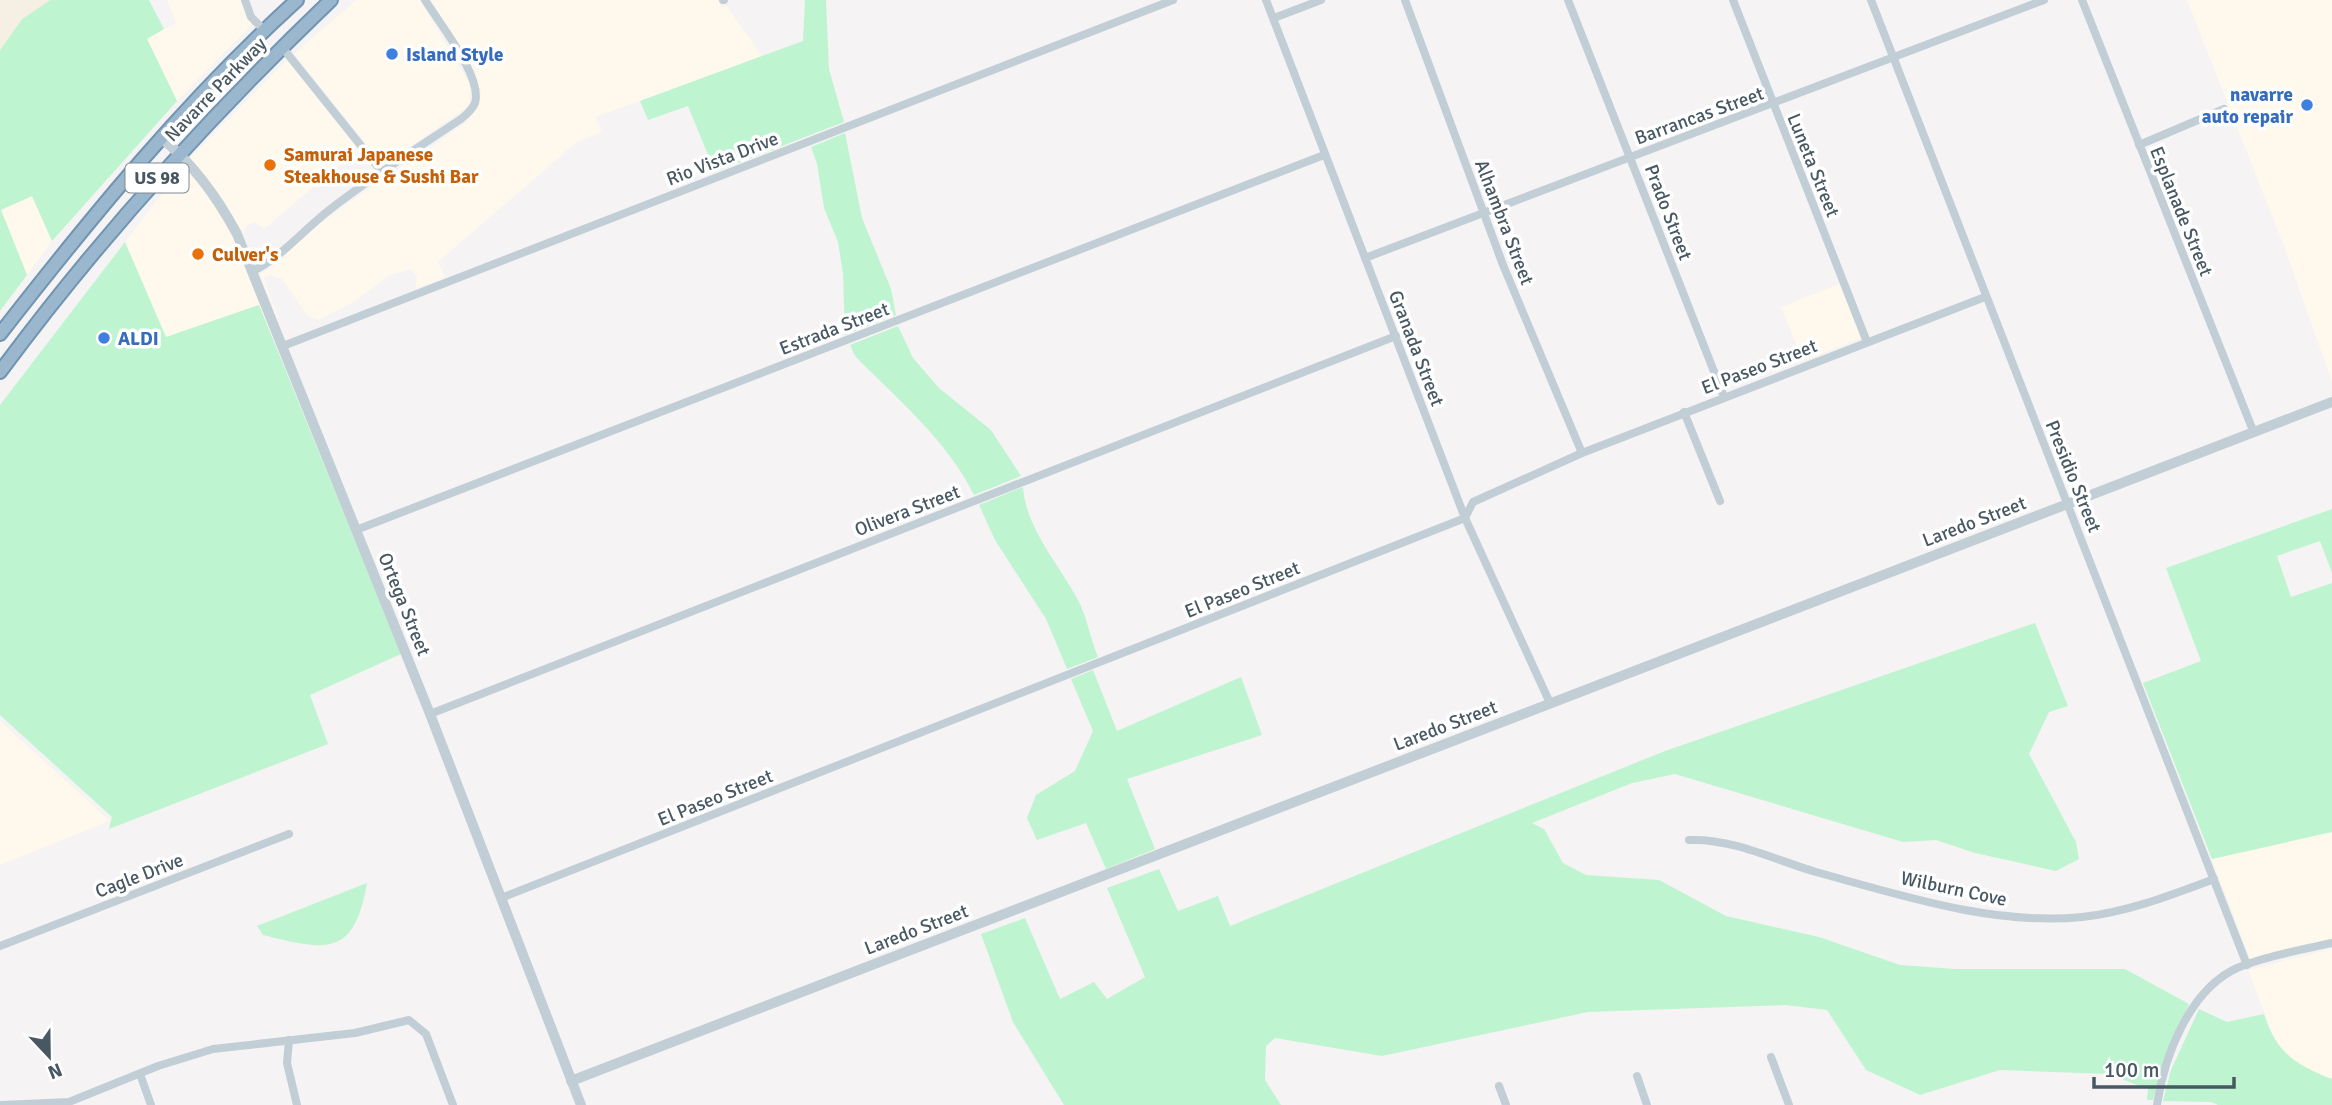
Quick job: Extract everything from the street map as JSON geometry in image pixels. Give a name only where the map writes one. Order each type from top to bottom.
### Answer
[{"type":"highway","name":"Navarre Parkway","points":[[0,334],[118,184],[297,0]]},
{"type":"highway","name":"Navarre Parkway","points":[[0,372],[121,218],[179,153],[331,0]]},
{"type":"street","points":[[245,0],[251,17],[265,31]]},
{"type":"street","points":[[253,271],[268,265],[296,236],[382,172],[461,120],[474,104],[476,93],[471,74],[425,0]]},
{"type":"street","name":"Rio Vista Drive","points":[[283,346],[1172,0]]},
{"type":"street","name":"Granada Street","points":[[1266,0],[1465,518],[1549,703]]},
{"type":"street","points":[[1274,18],[1321,0]]},
{"type":"street","name":"Alhambra Street","points":[[1405,0],[1503,265],[1582,453]]},
{"type":"street","name":"Prado Street","points":[[1568,0],[1724,397]]},
{"type":"street","name":"Luneta Street","points":[[1733,0],[1867,342]]},
{"type":"street","name":"Presidio Street","points":[[1871,0],[2247,965]]},
{"type":"street","name":"Barrancas Street","points":[[1365,258],[2044,0]]},
{"type":"street","name":"Esplanade Street","points":[[2082,0],[2254,433]]},
{"type":"street","points":[[282,47],[382,172]]},
{"type":"street","points":[[2139,145],[2224,108]]},
{"type":"street","name":"Ortega Street","points":[[160,138],[179,153],[221,205],[253,271],[430,714],[581,1105]]},
{"type":"street","name":"Estrada Street","points":[[356,530],[1324,155]]},
{"type":"street","name":"El Paseo Street","points":[[501,898],[1465,518],[1473,502],[1582,453],[1985,297]]},
{"type":"street","name":"Olivera Street","points":[[430,714],[1396,335]]},
{"type":"street","name":"Laredo Street","points":[[571,1081],[2332,402]]},
{"type":"street","points":[[1684,412],[1720,501]]},
{"type":"street","name":"Cagle Drive","points":[[0,946],[289,834]]},
{"type":"street","name":"Wilburn Cove","points":[[1689,840],[1712,839],[1843,879],[1972,910],[2017,917],[2061,918],[2114,912],[2214,879]]},
{"type":"street","points":[[2157,1105],[2166,1068],[2193,1008],[2220,979],[2247,965],[2332,943]]},
{"type":"street","points":[[2,1105],[69,1102],[158,1066],[213,1049],[355,1034],[400,1021],[415,1022],[426,1034],[453,1105]]},
{"type":"street","points":[[289,1040],[287,1063],[297,1105]]},
{"type":"street","points":[[1771,1057],[1789,1105]]},
{"type":"street","points":[[140,1074],[151,1105]]},
{"type":"street","points":[[1637,1076],[1647,1105]]},
{"type":"street","points":[[1499,1087],[1506,1105]]},
{"type":"shaded area","points":[[167,0],[240,0],[252,25],[177,101],[147,38],[176,23]]},
{"type":"shaded area","points":[[356,0],[420,0],[470,84],[470,102],[466,108],[383,165],[294,54]]},
{"type":"shaded area","points":[[431,0],[718,0],[722,7],[726,5],[762,56],[596,117],[602,132],[577,142],[438,262],[445,277],[415,289],[417,277],[411,269],[390,275],[354,302],[318,320],[308,316],[282,279],[270,275],[264,278],[285,339],[260,274],[278,263],[299,240],[342,207],[464,124],[478,108],[481,93],[475,71]]},
{"type":"shaded area","points":[[2187,0],[2332,0],[2332,382],[2285,249]]},
{"type":"shaded area","points":[[287,60],[365,158],[354,153],[264,229],[256,223],[249,224],[242,232],[255,264],[225,202],[190,158]]},
{"type":"shaded area","points":[[184,165],[217,207],[233,236],[280,350],[258,305],[166,337],[125,242]]},
{"type":"shaded area","points":[[32,196],[52,241],[27,275],[1,210]]},
{"type":"shaded area","points":[[1839,284],[1861,338],[1803,361],[1781,307]]},
{"type":"shaded area","points":[[0,721],[110,821],[0,865]]},
{"type":"shaded area","points":[[2332,832],[2332,938],[2250,959],[2212,859]]},
{"type":"shaded area","points":[[2332,949],[2332,1079],[2310,1071],[2278,1048],[2248,970]]},
{"type":"green space","points":[[50,0],[149,0],[164,29],[147,39],[177,101],[52,241],[32,196],[1,210],[27,275],[0,311],[0,50],[22,19]]},
{"type":"green space","points":[[805,0],[826,0],[829,69],[844,122],[715,172],[688,106],[648,120],[640,101],[803,41]]},
{"type":"green space","points":[[845,133],[862,218],[891,289],[896,315],[845,335],[843,274],[838,242],[824,208],[817,164],[811,147]]},
{"type":"green space","points":[[125,242],[166,337],[259,305],[401,654],[310,695],[328,744],[109,829],[112,817],[0,715],[0,405]]},
{"type":"green space","points":[[898,326],[913,358],[939,388],[991,430],[1021,476],[974,495],[936,438],[855,356],[850,345]]},
{"type":"green space","points":[[1023,487],[1030,517],[1044,546],[1078,600],[1098,657],[1067,669],[1046,619],[995,540],[979,505]]},
{"type":"green space","points":[[2332,509],[2332,573],[2320,541],[2277,556],[2291,597],[2332,583],[2332,832],[2212,859],[2143,683],[2201,661],[2166,568]]},
{"type":"green space","points":[[2035,623],[2068,706],[2049,712],[2029,754],[2076,842],[2079,859],[2056,871],[1975,853],[1936,840],[1903,842],[1675,774],[1632,783],[1532,823],[1544,829],[1563,863],[1586,875],[1659,880],[1726,916],[1819,937],[1900,965],[1955,969],[2125,969],[2189,1004],[2162,1065],[2153,1100],[2147,1100],[2148,1089],[2108,1074],[2000,1070],[1920,1095],[1866,1070],[1827,1010],[1786,1005],[1588,1012],[1382,1056],[1275,1038],[1266,1046],[1265,1080],[1281,1105],[1064,1105],[1013,1022],[981,934],[1025,918],[1060,999],[1094,982],[1107,999],[1145,977],[1107,888],[1159,869],[1178,911],[1218,896],[1230,926],[1665,751]]},
{"type":"green space","points":[[1093,670],[1117,731],[1241,677],[1262,735],[1127,779],[1155,849],[1106,869],[1086,823],[1037,840],[1027,818],[1036,795],[1075,771],[1093,731],[1071,679]]},
{"type":"green space","points":[[367,883],[354,925],[345,937],[333,943],[304,944],[285,940],[263,935],[257,926]]},
{"type":"green space","points":[[2199,1009],[2227,1022],[2264,1014],[2274,1038],[2289,1056],[2332,1079],[2332,1105],[2218,1105],[2211,1102],[2163,1101],[2171,1070]]},
{"type":"sand","points":[[0,0],[50,0],[22,19],[0,50]]},
{"type":"place","name":"Island Style","points":[[392,54]]},
{"type":"place","name":"navarre auto repair","points":[[2307,105]]},
{"type":"place","name":"Samurai Japanese Steakhouse & Sushi Bar","points":[[270,165]]},
{"type":"place","name":"Culver's","points":[[198,254]]},
{"type":"place","name":"ALDI","points":[[104,338]]}]
